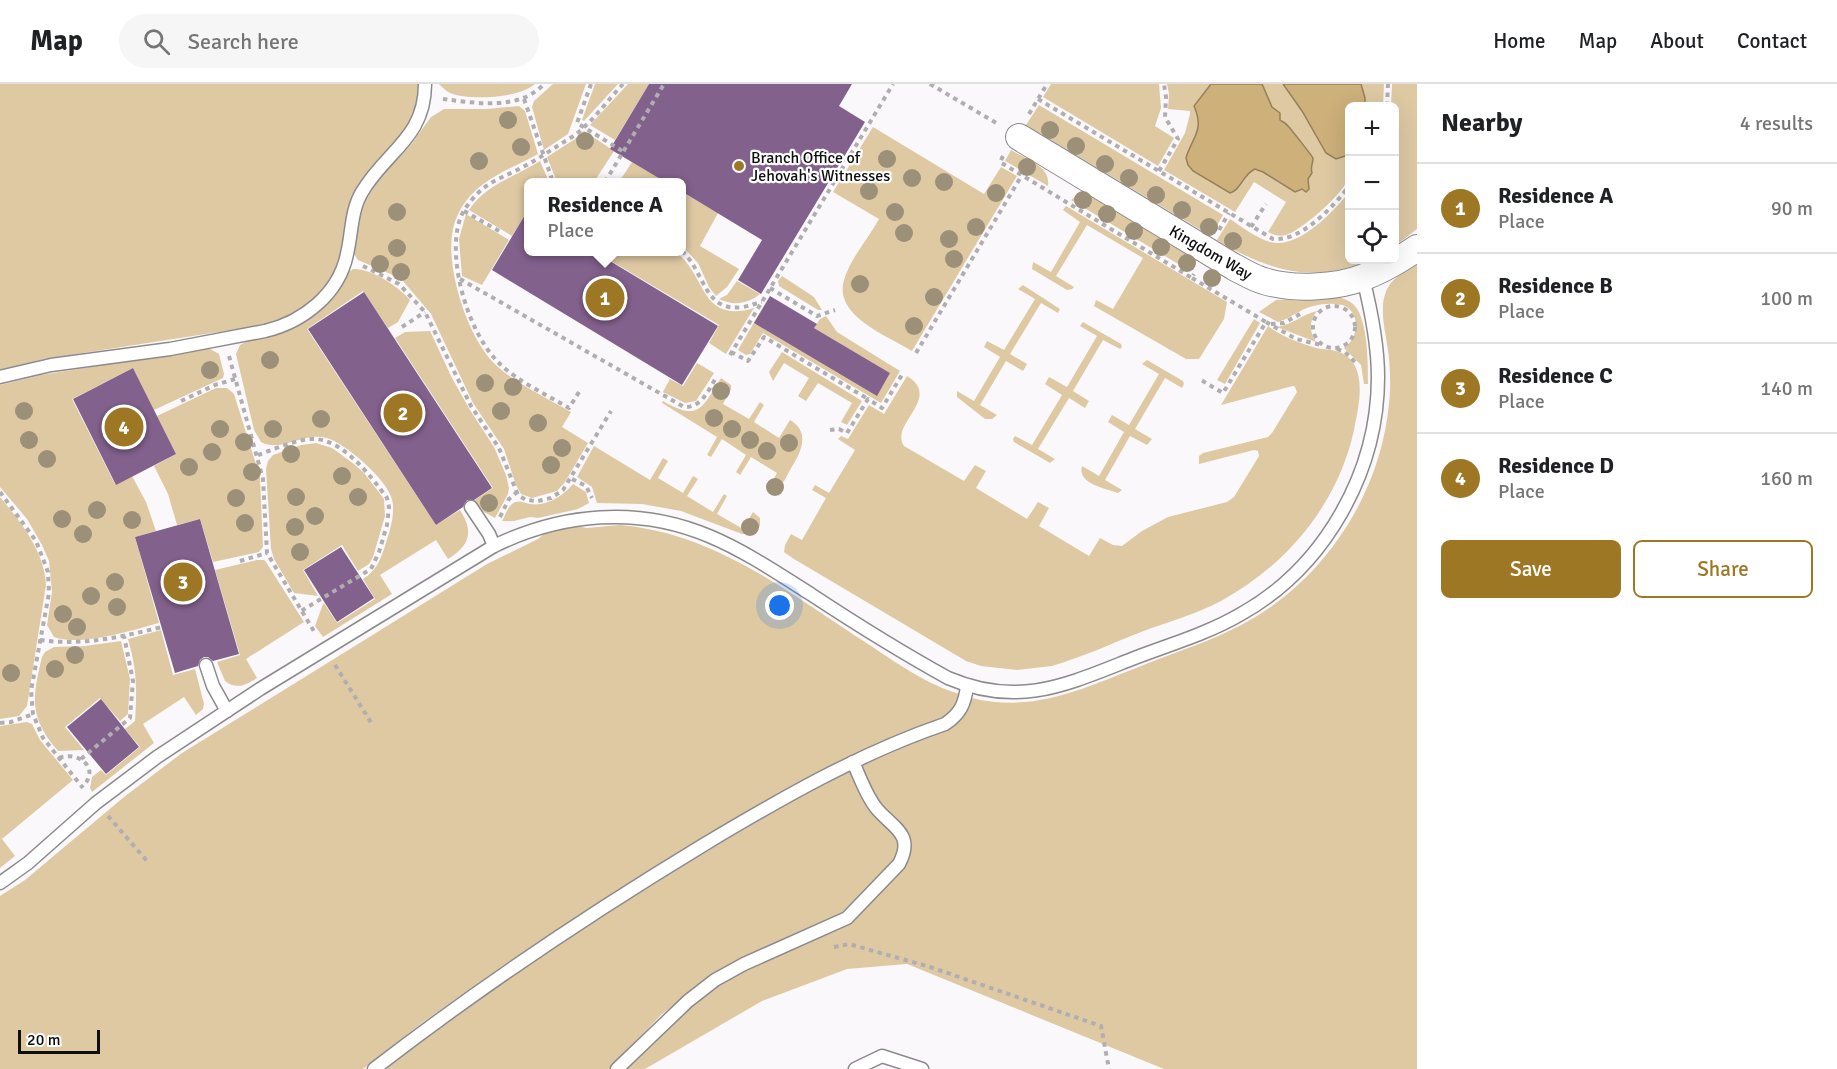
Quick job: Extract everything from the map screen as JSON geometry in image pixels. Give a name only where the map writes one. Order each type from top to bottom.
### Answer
[{"type":"street","name":"Kingdom Way","points":[[1019,137],[1219,258],[1261,280],[1299,287],[1363,278],[1417,248]]},
{"type":"lane","points":[[0,378],[51,365],[170,349],[279,327],[306,313],[326,297],[332,289],[346,258],[356,205],[366,186],[413,130],[425,98],[425,84]]},
{"type":"lane","points":[[0,883],[28,863],[96,803],[157,757],[325,649],[494,546],[543,526],[594,516],[628,517],[663,521],[711,537],[753,559],[929,668],[967,686],[1010,693],[1030,693],[1066,684],[1241,615],[1276,591],[1301,567],[1333,527],[1356,484],[1372,440],[1378,376],[1373,331],[1363,278]]},
{"type":"lane","points":[[471,507],[494,546]]},
{"type":"lane","points":[[206,665],[213,686],[227,711]]},
{"type":"lane","points":[[374,1069],[432,1024],[527,957],[666,868],[803,787],[853,762],[945,724],[957,716],[962,708],[967,686]]},
{"type":"lane","points":[[617,1069],[688,1001],[715,980],[744,964],[847,918],[899,864],[905,853],[905,843],[901,833],[878,809],[853,762]]},
{"type":"lane","points":[[855,1069],[882,1056],[922,1069]]},
{"type":"path","points":[[425,98],[492,103],[524,99],[538,91],[544,84]]},
{"type":"path","points":[[591,84],[578,123],[624,152]]},
{"type":"path","points":[[579,392],[569,408],[498,363],[476,329],[459,278],[455,259],[455,242],[460,218],[483,188],[574,135],[623,84]]},
{"type":"path","points":[[608,178],[664,84]]},
{"type":"path","points":[[893,84],[731,354],[748,361],[764,337],[882,408],[903,373]]},
{"type":"path","points":[[930,84],[1019,137]]},
{"type":"path","points":[[1159,171],[1178,139],[1165,117],[1164,84]]},
{"type":"path","points":[[1387,102],[1388,84]]},
{"type":"path","points":[[524,99],[551,178]]},
{"type":"path","points":[[1038,99],[1273,239],[1291,238],[1326,211],[1345,190]]},
{"type":"path","points":[[916,353],[1022,175]]},
{"type":"path","points":[[1251,227],[1266,204]]},
{"type":"path","points":[[464,211],[499,231]]},
{"type":"path","points":[[686,256],[695,265],[708,293],[718,303],[741,308],[762,302]]},
{"type":"path","points":[[346,258],[399,284],[425,312],[471,406],[499,448],[518,495],[530,501],[544,500],[563,490],[572,479],[611,411]]},
{"type":"path","points":[[459,278],[684,407],[692,407],[700,403],[717,376]]},
{"type":"path","points":[[1192,278],[1296,339],[1345,352],[1351,356],[1360,370]]},
{"type":"path","points":[[770,288],[817,316],[835,310]]},
{"type":"path","points":[[1312,309],[1335,305],[1344,308],[1351,315],[1355,323],[1350,341],[1333,348]]},
{"type":"path","points":[[1324,346],[1316,339],[1312,326],[1315,316],[1326,307]]},
{"type":"path","points":[[1267,323],[1284,323],[1306,311]]},
{"type":"path","points":[[402,327],[425,312]]},
{"type":"path","points":[[1201,380],[1223,393],[1267,323]]},
{"type":"path","points":[[224,338],[258,455],[266,500],[267,553],[372,724]]},
{"type":"path","points":[[181,401],[235,379]]},
{"type":"path","points":[[830,430],[839,429],[847,433],[868,399]]},
{"type":"path","points":[[258,455],[310,439],[329,442],[345,452],[365,470],[389,502],[387,525],[371,569],[302,611]]},
{"type":"path","points":[[572,479],[588,488],[594,504],[594,516]]},
{"type":"path","points":[[0,492],[32,534],[46,564],[49,587],[31,691],[33,714],[43,738],[82,787],[147,861]]},
{"type":"path","points":[[240,561],[267,553]]},
{"type":"path","points":[[40,640],[84,642],[162,627]]},
{"type":"path","points":[[81,759],[130,718],[134,681],[124,636]]},
{"type":"path","points":[[0,723],[11,722],[33,714]]},
{"type":"path","points":[[59,758],[68,756],[81,759],[89,772],[88,781],[82,787]]},
{"type":"path","points":[[830,948],[849,944],[930,967],[1101,1026],[1109,1069]]},
{"type":"shaded area","points":[[0,84],[420,84],[417,107],[406,130],[361,182],[351,199],[341,254],[331,279],[302,309],[264,325],[44,359],[0,370]]},
{"type":"shaded area","points":[[439,84],[535,84],[528,89],[506,95],[469,97],[450,93]]},
{"type":"shaded area","points":[[553,84],[586,84],[568,134],[544,150],[532,107],[534,101]]},
{"type":"shaded area","points":[[595,84],[618,84],[584,121],[582,120]]},
{"type":"shaded area","points":[[628,84],[649,84],[615,140],[590,125]]},
{"type":"shaded area","points":[[1051,84],[1159,84],[1161,108],[1155,126],[1174,138],[1158,166],[1043,97]]},
{"type":"shaded area","points":[[1167,84],[1384,84],[1383,102],[1345,102],[1345,184],[1312,219],[1293,232],[1279,236],[1268,232],[1286,202],[1254,182],[1235,212],[1164,170],[1185,133],[1190,114],[1190,111],[1168,109]]},
{"type":"shaded area","points":[[1211,84],[1262,84],[1272,107],[1280,113],[1280,120],[1287,125],[1313,158],[1312,173],[1308,179],[1309,189],[1306,192],[1302,189],[1295,192],[1255,169],[1248,174],[1237,189],[1230,193],[1193,171],[1186,158],[1198,128],[1194,106]]},
{"type":"shaded area","points":[[1283,84],[1361,84],[1365,102],[1345,102],[1345,156],[1336,159],[1326,153],[1302,111]]},
{"type":"shaded area","points":[[1392,84],[1417,84],[1417,229],[1399,243],[1399,102],[1391,102]]},
{"type":"shaded area","points":[[1039,105],[1223,215],[1211,236],[1026,125]]},
{"type":"shaded area","points":[[519,106],[525,111],[538,154],[489,180],[471,195],[455,222],[451,250],[456,286],[477,340],[497,366],[532,390],[571,412],[562,427],[588,443],[565,482],[557,491],[532,498],[521,494],[516,485],[504,449],[473,403],[431,314],[403,281],[358,260],[354,254],[362,205],[384,173],[412,143],[431,117],[444,109]]},
{"type":"shaded area","points":[[873,127],[984,194],[1001,167],[1017,176],[912,351],[877,331],[854,314],[843,293],[844,280],[850,264],[879,219],[833,192]]},
{"type":"shaded area","points":[[584,131],[614,151],[597,178],[555,178],[547,157]]},
{"type":"shaded area","points":[[1011,150],[1042,168],[1048,179],[1048,186],[1005,161]]},
{"type":"shaded area","points":[[540,161],[547,178],[524,178],[524,217],[512,236],[469,210],[492,187]]},
{"type":"shaded area","points":[[632,162],[659,178],[622,178]]},
{"type":"shaded area","points":[[686,194],[718,213],[700,246],[739,269],[727,287],[716,296],[709,287],[698,263],[686,250]]},
{"type":"shaded area","points":[[1088,194],[1197,260],[1190,271],[1071,200],[1078,195]]},
{"type":"shaded area","points":[[1345,197],[1345,264],[1358,264],[1347,268],[1309,273],[1290,271],[1254,259],[1217,240],[1230,219],[1254,235],[1270,242],[1281,243],[1303,235]]},
{"type":"shaded area","points":[[1066,206],[1227,302],[1224,319],[1199,359],[1186,359],[1094,306],[1096,300],[1113,309],[1143,258],[1087,225],[1056,276],[1074,287],[1072,289],[1067,290],[1032,269],[1033,262],[1051,272],[1080,222],[1063,210]]},
{"type":"shaded area","points":[[466,214],[509,240],[482,285],[462,276],[459,239]]},
{"type":"shaded area","points":[[603,256],[680,256],[714,304],[723,309],[736,311],[754,308],[726,354],[709,343],[719,325]]},
{"type":"shaded area","points":[[1417,264],[1417,1069],[1164,1069],[907,964],[847,969],[762,1001],[645,1069],[622,1069],[664,1029],[716,985],[847,922],[897,872],[907,832],[881,807],[859,767],[956,724],[964,716],[972,698],[1018,703],[1083,689],[1231,630],[1272,606],[1299,584],[1323,559],[1343,532],[1361,502],[1374,470],[1384,437],[1390,392],[1389,358],[1383,319],[1384,300],[1391,283]]},
{"type":"shaded area","points":[[353,269],[368,271],[384,279],[410,300],[398,322],[388,328],[363,291],[307,329],[436,525],[460,510],[467,525],[468,538],[461,549],[448,559],[436,540],[380,575],[392,594],[323,637],[315,626],[324,603],[337,623],[375,599],[363,579],[377,565],[385,546],[393,515],[391,497],[386,487],[369,468],[332,440],[313,437],[277,445],[261,442],[254,430],[236,354],[240,345],[249,340],[283,332],[309,319],[336,294],[346,274]]},
{"type":"shaded area","points":[[782,276],[814,297],[822,310],[818,310],[779,286],[778,281]]},
{"type":"shaded area","points":[[737,281],[760,294],[740,303],[730,303],[719,299],[727,295]]},
{"type":"shaded area","points":[[1023,285],[1060,309],[1058,313],[1041,303],[1010,354],[1027,364],[1023,371],[1006,361],[980,405],[997,415],[992,419],[985,419],[957,397],[957,391],[974,401],[1000,357],[984,347],[987,341],[1004,350],[1035,299],[1018,289]]},
{"type":"shaded area","points":[[770,295],[755,323],[877,395],[890,373],[814,328],[820,319],[826,316],[837,332],[900,371],[881,403],[763,333],[750,354],[746,355],[738,350]]},
{"type":"shaded area","points":[[1339,297],[1353,304],[1363,322],[1368,384],[1364,384],[1361,365],[1344,348],[1354,336],[1356,322],[1354,315],[1343,305],[1316,305],[1278,322],[1259,312],[1276,300]]},
{"type":"shaded area","points":[[1317,311],[1311,326],[1316,342],[1277,327],[1288,324]]},
{"type":"shaded area","points":[[1254,319],[1260,323],[1225,384],[1217,380]]},
{"type":"shaded area","points":[[1083,322],[1121,344],[1122,347],[1120,349],[1103,340],[1073,391],[1089,401],[1085,408],[1069,398],[1038,449],[1055,459],[1050,463],[1014,442],[1013,439],[1015,436],[1032,445],[1062,395],[1045,384],[1049,377],[1067,387],[1097,336],[1080,326]]},
{"type":"shaded area","points":[[1268,326],[1295,341],[1343,353],[1351,360],[1356,367],[1360,385],[1354,430],[1336,483],[1306,530],[1288,551],[1267,569],[1245,586],[1211,606],[1052,666],[1017,670],[981,666],[966,661],[784,552],[791,534],[802,540],[826,498],[812,490],[815,485],[829,493],[855,450],[838,439],[841,436],[848,439],[869,405],[884,414],[907,376],[917,384],[920,393],[918,402],[903,429],[901,438],[904,446],[964,481],[975,465],[986,471],[976,488],[1027,519],[1038,502],[1049,508],[1039,526],[1089,556],[1100,538],[1113,545],[1122,546],[1142,531],[1168,517],[1227,502],[1234,497],[1259,456],[1258,451],[1254,450],[1199,464],[1199,456],[1203,453],[1268,437],[1297,392],[1293,386],[1221,405]]},
{"type":"shaded area","points":[[430,331],[452,378],[494,447],[506,475],[508,494],[495,518],[482,511],[473,501],[493,488],[395,338],[405,332]]},
{"type":"shaded area","points":[[210,349],[219,354],[223,378],[154,410],[133,368],[72,399],[115,484],[132,476],[146,502],[156,531],[135,537],[159,623],[92,639],[65,640],[54,637],[47,625],[52,592],[49,561],[27,519],[0,487],[0,385],[41,375]]},
{"type":"shaded area","points":[[782,352],[862,401],[847,425],[841,422],[852,403],[818,383],[806,401],[798,396],[809,378],[784,363],[773,381],[769,372]]},
{"type":"shaded area","points":[[1147,360],[1183,381],[1184,384],[1182,388],[1165,378],[1135,429],[1152,439],[1147,445],[1130,436],[1105,480],[1122,490],[1118,493],[1088,481],[1082,472],[1082,466],[1099,476],[1124,432],[1108,422],[1112,415],[1129,425],[1159,374],[1142,364]]},
{"type":"shaded area","points":[[697,363],[714,373],[696,401],[685,403],[663,392],[670,379],[683,386]]},
{"type":"shaded area","points":[[721,378],[731,385],[723,404],[749,419],[760,402],[764,405],[754,422],[779,438],[790,420],[801,431],[800,451],[784,482],[776,490],[767,492],[777,473],[751,457],[740,475],[736,472],[746,455],[722,439],[711,457],[707,455],[717,437],[662,403],[663,401],[685,410],[698,409],[704,404]]},
{"type":"shaded area","points":[[216,388],[227,388],[234,394],[260,477],[263,547],[259,552],[213,562],[200,519],[177,525],[168,494],[154,466],[176,454],[157,416]]},
{"type":"shaded area","points":[[316,443],[332,448],[364,473],[384,499],[385,516],[369,564],[358,571],[342,545],[303,570],[318,596],[294,593],[274,559],[271,549],[266,469],[273,455],[301,445]]},
{"type":"shaded area","points":[[594,446],[650,480],[663,458],[668,461],[658,478],[683,493],[693,476],[698,479],[687,496],[713,512],[724,494],[727,496],[717,514],[743,529],[753,512],[760,518],[760,526],[751,533],[742,534],[681,511],[642,504],[597,503],[592,487],[577,477]]},
{"type":"shaded area","points":[[573,484],[586,492],[589,503],[578,509],[538,518],[502,521],[512,504],[519,502],[542,504],[564,493]]},
{"type":"shaded area","points":[[0,497],[23,527],[36,549],[41,560],[46,585],[27,706],[19,716],[0,719]]},
{"type":"shaded area","points":[[620,525],[655,530],[688,540],[751,569],[781,586],[912,673],[960,694],[954,708],[941,718],[807,778],[704,837],[507,963],[423,1022],[363,1069],[0,1069],[0,896],[25,880],[124,797],[182,753],[487,564],[538,539],[545,533],[576,526],[587,528]]},
{"type":"shaded area","points":[[257,560],[266,562],[304,622],[246,659],[257,678],[237,686],[225,681],[217,662],[240,655],[215,570]]},
{"type":"shaded area","points":[[161,630],[173,675],[195,669],[204,704],[203,709],[196,715],[184,697],[143,724],[154,743],[92,792],[90,788],[92,777],[101,770],[106,775],[140,747],[125,729],[135,721],[136,698],[135,670],[128,639]]},
{"type":"shaded area","points":[[121,641],[130,679],[128,714],[120,721],[100,698],[65,727],[84,750],[58,751],[42,728],[35,707],[36,684],[42,657],[45,652],[54,647]]},
{"type":"shaded area","points":[[27,722],[32,724],[40,740],[73,780],[2,839],[15,856],[0,868],[0,726]]},
{"type":"shaded area","points":[[851,770],[901,843],[896,860],[847,913],[758,950],[709,977],[661,1015],[609,1069],[384,1069],[533,961],[749,826]]},
{"type":"building","name":"Branch Office of Jehovah's Witnesses","points":[[649,84],[852,84],[839,106],[865,122],[761,294],[738,280],[762,240],[686,194],[686,178],[659,178],[610,149]]},
{"type":"building","points":[[524,217],[524,256],[602,256],[718,326],[682,385],[492,270]]},
{"type":"building","points":[[364,292],[492,488],[474,500],[467,500],[463,507],[436,525],[308,329]]},
{"type":"building","points":[[770,296],[817,324],[814,328],[890,373],[877,396],[754,323]]},
{"type":"building","points":[[133,368],[176,454],[116,485],[73,399]]},
{"type":"building","points":[[200,519],[239,654],[213,661],[204,657],[198,666],[175,673],[135,537]]},
{"type":"building","points":[[341,547],[374,598],[337,622],[304,570]]},
{"type":"building","points":[[101,699],[139,747],[106,774],[67,727]]},
{"type":"place","name":"Branch Office of Jehovah's Witnesses","points":[[739,166]]},
{"type":"place","name":"Residence A","points":[[605,298]]},
{"type":"place","name":"Residence B","points":[[403,413]]},
{"type":"place","name":"Residence D","points":[[124,427]]},
{"type":"place","name":"Residence C","points":[[183,582]]}]
